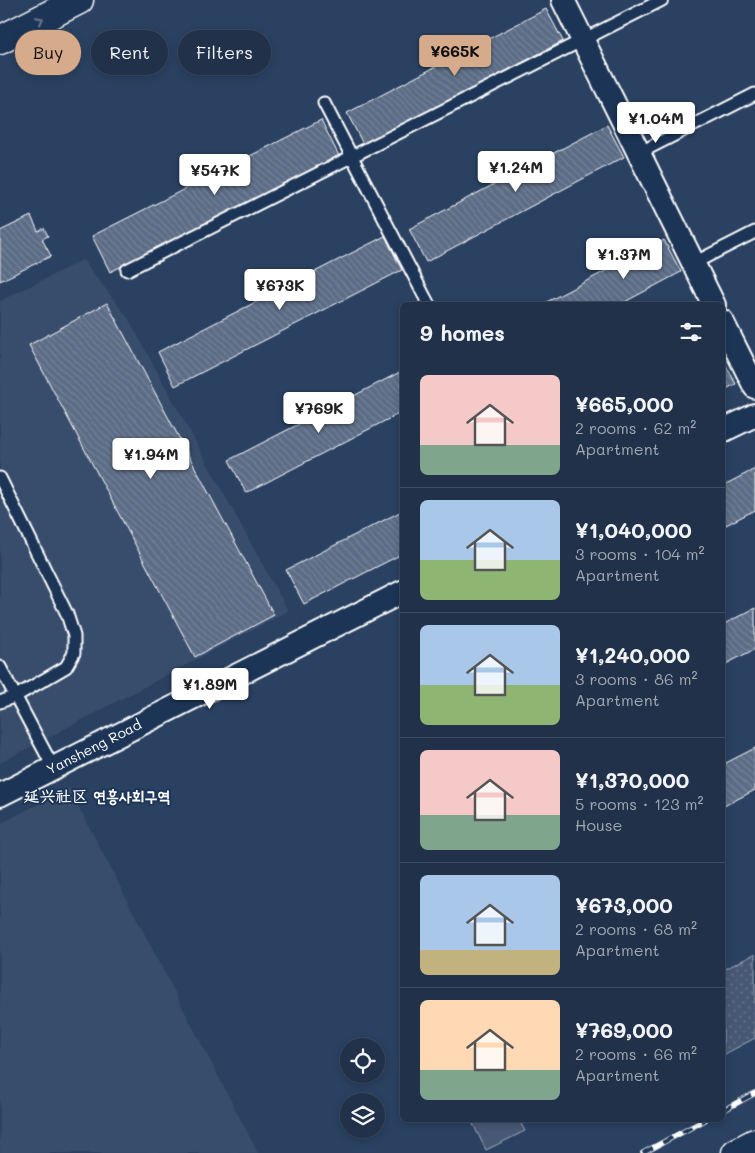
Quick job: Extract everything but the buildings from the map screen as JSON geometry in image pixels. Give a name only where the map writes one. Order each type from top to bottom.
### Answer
[{"type":"street","points":[[0,40],[80,0]]},
{"type":"street","points":[[563,0],[713,302]]},
{"type":"street","points":[[725,328],[755,387]]},
{"type":"street","points":[[725,430],[755,415]]},
{"type":"street","name":"Yansheng Road","points":[[0,795],[400,593]]},
{"type":"street","points":[[736,1153],[755,1143]]},
{"type":"lane","points":[[127,270],[662,0]]},
{"type":"lane","points":[[639,153],[755,94]]},
{"type":"lane","points":[[324,103],[427,302]]},
{"type":"lane","points":[[694,263],[755,232]]},
{"type":"lane","points":[[0,478],[67,614],[74,636],[74,653],[66,667],[16,696],[0,702]]},
{"type":"lane","points":[[0,667],[54,767]]},
{"type":"shaded area","points":[[83,260],[128,318],[288,611],[0,763],[0,301]]},
{"type":"shaded area","points":[[69,788],[258,1153],[0,1153],[0,824]]},
{"type":"shaded area","points":[[755,954],[755,1038],[725,1054],[725,969]]},
{"type":"shaded area","points":[[472,1122],[520,1122],[525,1131],[486,1150]]},
{"type":"railway","points":[[725,1109],[755,1093]]},
{"type":"railway","points":[[643,1153],[701,1122]]},
{"type":"district","name":"延兴社区 연흥사회구역","points":[[97,796]]}]
